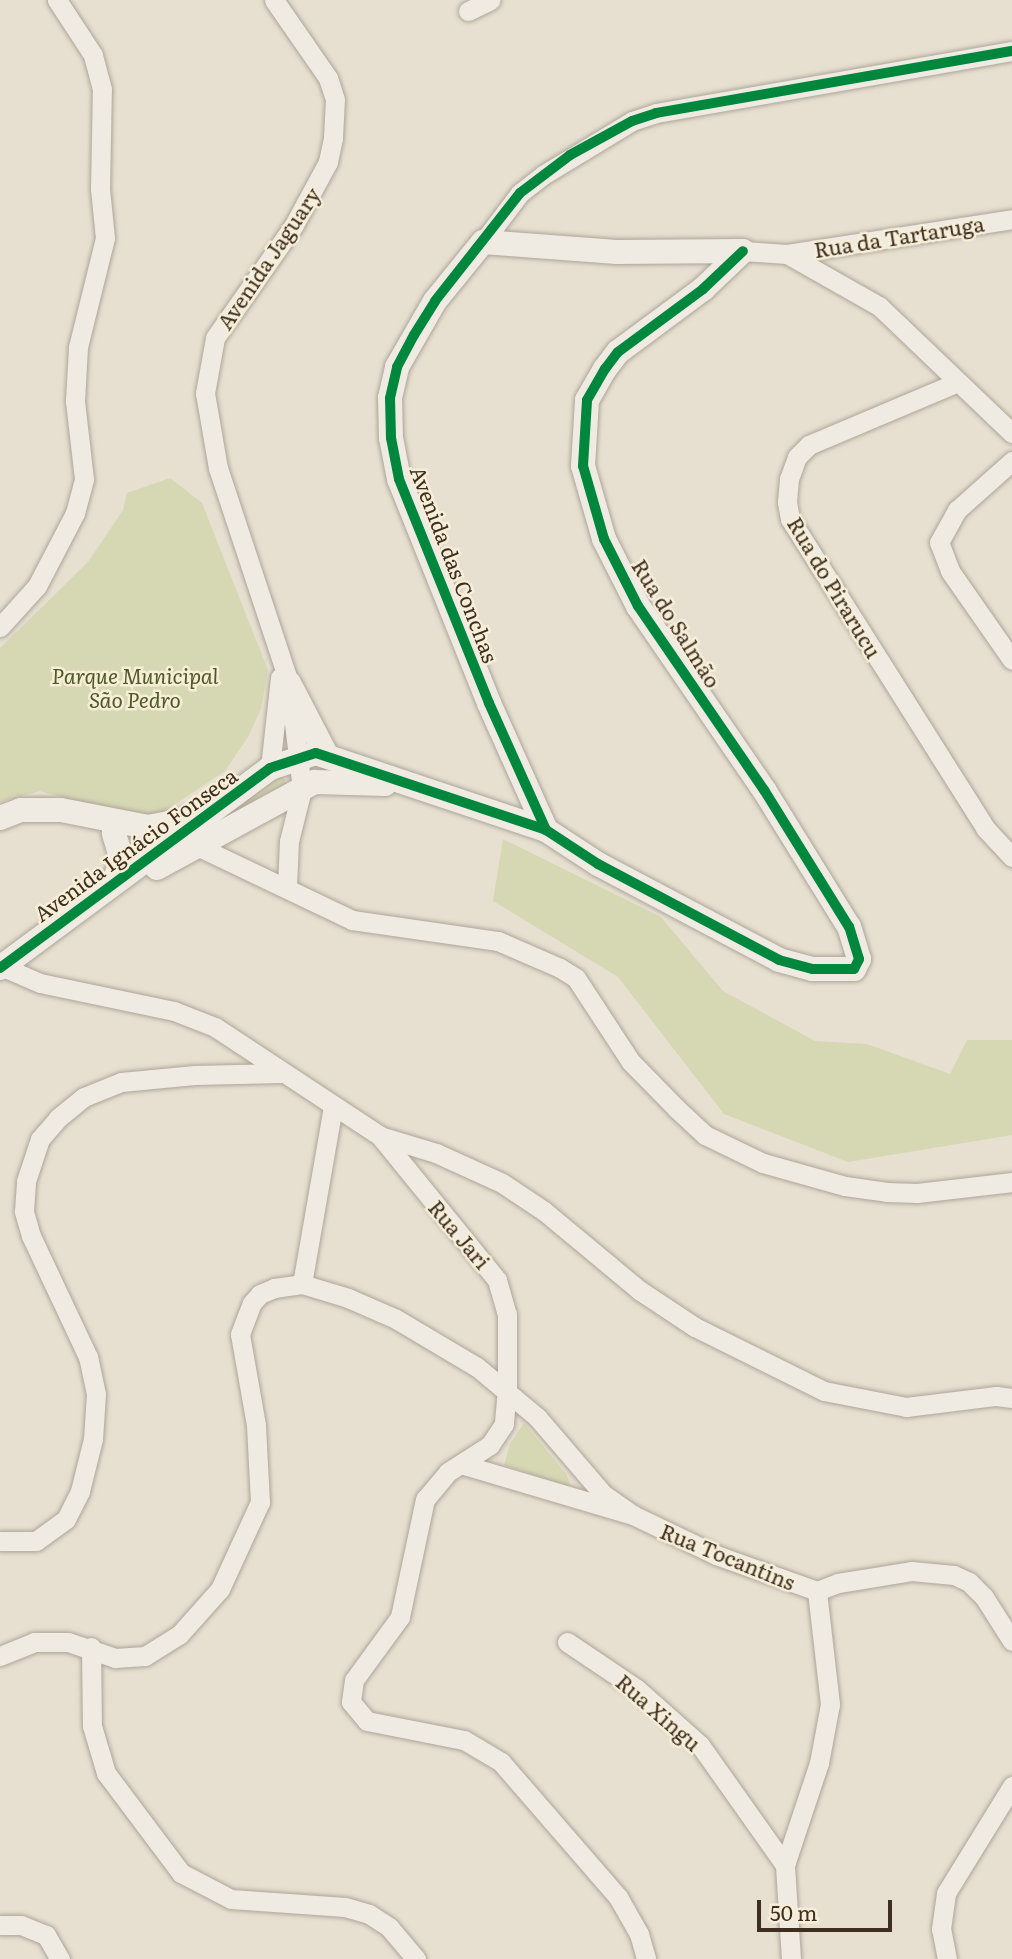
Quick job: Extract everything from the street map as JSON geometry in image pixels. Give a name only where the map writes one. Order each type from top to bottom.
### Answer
[{"type":"street","points":[[0,627],[37,586],[75,513],[84,479],[75,401],[78,347],[105,238],[100,190],[102,89],[93,55],[57,0]]},
{"type":"street","name":"Avenida Jaguary","points":[[274,0],[328,78],[335,99],[334,138],[328,162],[294,225],[215,338],[205,393],[218,468],[278,649]]},
{"type":"street","points":[[468,10],[491,0]]},
{"type":"street","points":[[483,243],[520,193],[543,175],[632,121],[656,113],[1012,51]]},
{"type":"street","name":"Rua da Tartaruga","points":[[787,254],[1012,219]]},
{"type":"street","points":[[483,243],[617,251],[743,251],[787,254],[879,306],[1012,433]]},
{"type":"street","name":"Avenida das Conchas","points":[[483,243],[435,301],[397,368],[390,398],[391,439],[408,505],[546,830]]},
{"type":"street","name":"Rua do Salmão","points":[[546,830],[748,947],[813,969],[840,972],[858,964],[849,927],[778,813],[638,606],[604,539],[583,466],[587,400],[605,369],[618,352],[703,289],[743,251]]},
{"type":"street","name":"Rua do Pirarucu","points":[[958,382],[809,445],[793,468],[787,502],[790,519],[978,817],[1012,857]]},
{"type":"street","points":[[1012,461],[957,510],[939,542],[950,571],[1012,660]]},
{"type":"street","points":[[278,649],[289,683],[326,754],[407,786],[546,830]]},
{"type":"street","points":[[270,768],[280,683],[278,649]]},
{"type":"street","points":[[287,887],[289,841],[303,789],[289,683]]},
{"type":"street","name":"Avenida Ignácio Fonseca","points":[[71,912],[144,877],[180,848],[215,809],[270,768],[297,757],[326,754]]},
{"type":"street","name":"Avenida Ignácio Fonseca","points":[[1,967],[114,881],[180,848],[229,833],[303,789],[331,780],[407,786]]},
{"type":"street","points":[[0,818],[40,809],[148,827],[215,809],[221,824],[229,833]]},
{"type":"street","points":[[82,815],[114,833],[180,848],[287,887],[352,920],[498,941],[560,968],[589,995],[631,1062],[686,1117],[705,1135],[763,1163],[845,1186],[887,1192],[917,1193],[1012,1182]]},
{"type":"street","points":[[114,833],[122,860],[114,881]]},
{"type":"street","points":[[1,967],[40,983],[196,1019],[215,1027],[380,1136],[436,1153],[502,1182],[544,1211],[639,1290],[695,1327],[824,1391],[906,1407],[986,1397],[1012,1398]]},
{"type":"street","points":[[0,1541],[36,1541],[65,1519],[80,1491],[93,1439],[96,1394],[88,1357],[31,1236],[24,1211],[26,1181],[40,1139],[58,1118],[84,1097],[121,1082],[195,1074],[281,1073]]},
{"type":"street","points":[[302,1283],[334,1106]]},
{"type":"street","name":"Rua Jari","points":[[380,1136],[497,1280],[507,1314],[507,1388],[504,1424],[497,1436],[433,1486],[425,1499],[400,1617],[354,1680],[351,1702],[367,1721],[464,1740],[501,1762],[618,1897],[639,1934],[646,1959]]},
{"type":"street","points":[[0,1656],[34,1642],[92,1647],[131,1660],[152,1653],[178,1635],[220,1589],[260,1502],[256,1424],[241,1352],[243,1317],[260,1294],[302,1283],[396,1320],[507,1388],[537,1417],[579,1470],[633,1515]]},
{"type":"street","name":"Rua Tocantins","points":[[461,1464],[633,1515],[716,1555],[817,1591],[838,1583],[911,1571],[954,1575],[970,1582],[984,1597],[1012,1641]]},
{"type":"street","points":[[790,1959],[785,1865],[828,1731],[828,1668],[817,1591]]},
{"type":"street","name":"Rua Xingu","points":[[567,1642],[638,1689],[700,1745],[785,1865]]},
{"type":"street","points":[[92,1647],[92,1727],[106,1773],[181,1873],[231,1899],[345,1907],[369,1914],[389,1927],[416,1959]]},
{"type":"street","points":[[947,1959],[941,1929],[946,1893],[1012,1786]]},
{"type":"street","points":[[0,1925],[34,1928],[46,1936],[60,1959]]},
{"type":"green space","name":"Parque Municipal São Pedro","points":[[170,478],[202,503],[268,670],[261,709],[248,737],[225,771],[159,815],[125,815],[40,791],[0,802],[0,648],[88,562],[123,510],[127,493]]},
{"type":"green space","points":[[282,776],[290,790],[239,818],[232,809]]},
{"type":"green space","points":[[503,839],[661,917],[723,991],[815,1041],[867,1044],[950,1074],[967,1040],[1012,1040],[1012,1135],[848,1162],[724,1114],[618,977],[493,901]]},
{"type":"green space","points":[[524,1423],[567,1475],[571,1488],[504,1465],[510,1444]]},
{"type":"cycle path","points":[[546,830],[489,703],[399,479],[391,438],[390,398],[397,367],[414,335],[435,301],[520,193],[570,155],[632,121],[656,113],[1012,51]]},
{"type":"cycle path","points":[[0,968],[270,768],[316,753],[546,830],[598,864],[779,960],[813,969],[854,969],[859,959],[849,927],[764,790],[638,606],[604,539],[583,466],[587,400],[605,369],[618,352],[703,289],[743,251]]}]
